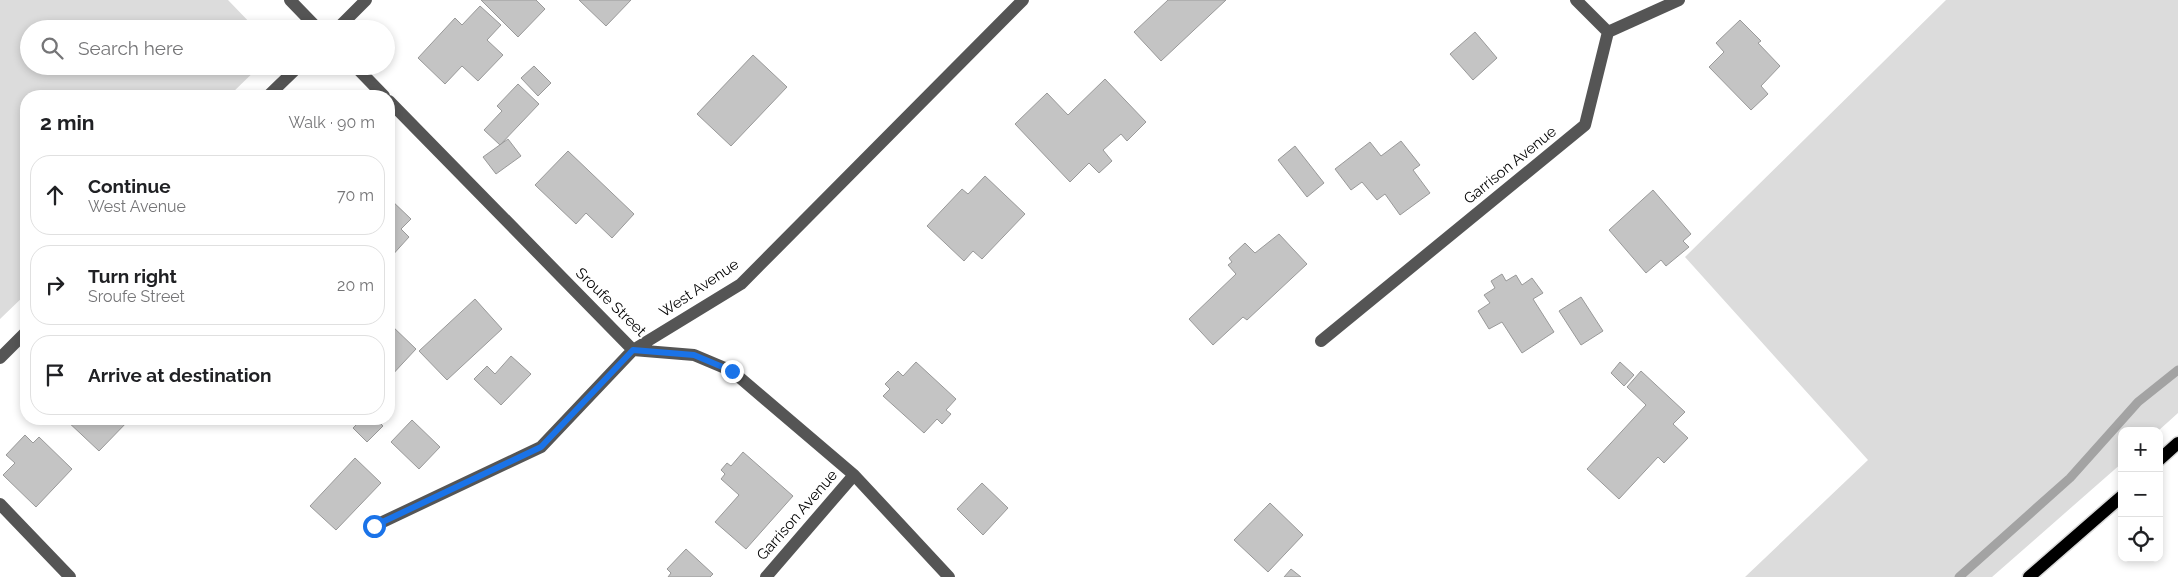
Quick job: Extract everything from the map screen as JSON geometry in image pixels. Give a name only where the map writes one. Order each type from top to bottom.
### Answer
[{"type":"main road","points":[[2163,456],[2178,443]]},
{"type":"main road","points":[[2029,577],[2118,499]]},
{"type":"street","points":[[290,0],[309,20]]},
{"type":"street","points":[[346,20],[366,0]]},
{"type":"street","name":"West Avenue","points":[[374,526],[541,447],[633,350],[741,284],[1023,0]]},
{"type":"street","points":[[1576,0],[1608,32],[1679,0]]},
{"type":"street","name":"Garrison Avenue","points":[[1321,341],[1585,125],[1608,32]]},
{"type":"street","points":[[274,90],[289,75]]},
{"type":"street","points":[[364,75],[378,90]]},
{"type":"street","name":"Sroufe Street","points":[[395,107],[633,350],[694,355],[732,371],[854,475],[949,577]]},
{"type":"street","points":[[0,358],[20,338]]},
{"type":"street","name":"Garrison Avenue","points":[[766,577],[854,475]]},
{"type":"street","points":[[0,504],[70,577]]},
{"type":"shaded area","points":[[0,0],[228,0],[247,20],[20,20],[20,75],[251,75],[235,90],[20,90],[20,300],[0,319]]},
{"type":"shaded area","points":[[1946,0],[2178,0],[2178,413],[2162,427],[2118,427],[2118,467],[1992,577],[1745,577],[1868,460],[1685,257]]},
{"type":"building","points":[[481,0],[536,0],[545,9],[518,37]]},
{"type":"building","points":[[579,0],[631,0],[606,26]]},
{"type":"building","points":[[1168,0],[1226,0],[1161,61],[1134,32]]},
{"type":"building","points":[[480,6],[501,25],[487,40],[503,55],[478,81],[462,66],[445,84],[418,58],[455,18],[462,25]]},
{"type":"building","points":[[1740,20],[1761,41],[1758,43],[1780,66],[1761,86],[1768,94],[1751,110],[1709,67],[1724,52],[1716,43]]},
{"type":"building","points":[[1475,32],[1497,58],[1473,80],[1450,54]]},
{"type":"building","points":[[753,55],[787,87],[731,146],[697,114]]},
{"type":"building","points":[[534,66],[551,83],[538,96],[521,78]]},
{"type":"building","points":[[1105,79],[1146,122],[1127,141],[1121,134],[1103,150],[1112,161],[1099,173],[1089,163],[1070,182],[1015,124],[1047,93],[1068,115]]},
{"type":"building","points":[[518,84],[539,104],[500,145],[484,130],[502,111],[497,106]]},
{"type":"building","points":[[508,139],[521,156],[496,174],[483,157]]},
{"type":"building","points":[[1401,141],[1420,165],[1413,170],[1430,193],[1400,215],[1385,194],[1377,200],[1362,182],[1351,190],[1335,169],[1370,142],[1381,156]]},
{"type":"building","points":[[1295,146],[1324,183],[1307,197],[1278,160]]},
{"type":"building","points":[[568,151],[634,214],[612,238],[586,213],[576,224],[535,185]]},
{"type":"building","points":[[985,176],[1025,214],[982,259],[973,251],[964,261],[927,226],[962,189],[968,194]]},
{"type":"building","points":[[1653,190],[1691,234],[1683,241],[1689,247],[1666,266],[1661,260],[1646,273],[1609,230]]},
{"type":"building","points":[[395,204],[411,219],[401,229],[409,237],[395,252]]},
{"type":"building","points":[[1279,234],[1307,264],[1247,320],[1243,317],[1213,345],[1189,319],[1236,274],[1228,265],[1232,262],[1229,258],[1245,243],[1255,253]]},
{"type":"building","points":[[1502,274],[1506,281],[1516,275],[1522,285],[1532,278],[1543,293],[1533,299],[1554,332],[1522,353],[1502,322],[1489,329],[1478,311],[1490,303],[1484,295],[1495,288],[1491,281]]},
{"type":"building","points":[[1581,297],[1603,331],[1581,345],[1559,311]]},
{"type":"building","points":[[475,299],[502,329],[447,380],[419,351]]},
{"type":"building","points":[[395,329],[416,349],[395,372]]},
{"type":"building","points":[[511,356],[531,374],[501,405],[474,379],[487,366],[495,374]]},
{"type":"building","points":[[916,362],[956,399],[946,410],[951,414],[942,424],[937,419],[924,433],[883,396],[890,389],[885,384],[898,371],[903,376]]},
{"type":"building","points":[[1620,362],[1634,375],[1624,386],[1611,373]]},
{"type":"building","points":[[1641,371],[1685,412],[1673,424],[1688,438],[1664,463],[1658,457],[1619,499],[1587,469],[1646,405],[1627,387]]},
{"type":"building","points":[[412,420],[440,447],[419,469],[391,442]]},
{"type":"building","points":[[71,425],[124,425],[99,451]]},
{"type":"building","points":[[356,425],[383,426],[367,442],[353,428]]},
{"type":"building","points":[[25,435],[33,443],[39,437],[72,469],[36,507],[3,475],[15,463],[6,455]]},
{"type":"building","points":[[743,452],[793,496],[746,549],[715,522],[739,495],[721,479],[725,474],[721,470],[727,463],[731,466]]},
{"type":"building","points":[[355,458],[381,483],[336,530],[310,506]]},
{"type":"building","points":[[982,483],[1008,508],[983,535],[957,509]]},
{"type":"building","points":[[1270,503],[1303,535],[1268,572],[1234,540]]},
{"type":"building","points":[[686,549],[713,574],[710,577],[668,577],[671,573],[667,569]]},
{"type":"building","points":[[1291,569],[1301,577],[1284,577]]},
{"type":"waterway","points":[[1959,577],[2070,478],[2138,402],[2178,370]]},
{"type":"route","points":[[374,526],[541,447],[633,350],[694,355],[732,371]]}]
